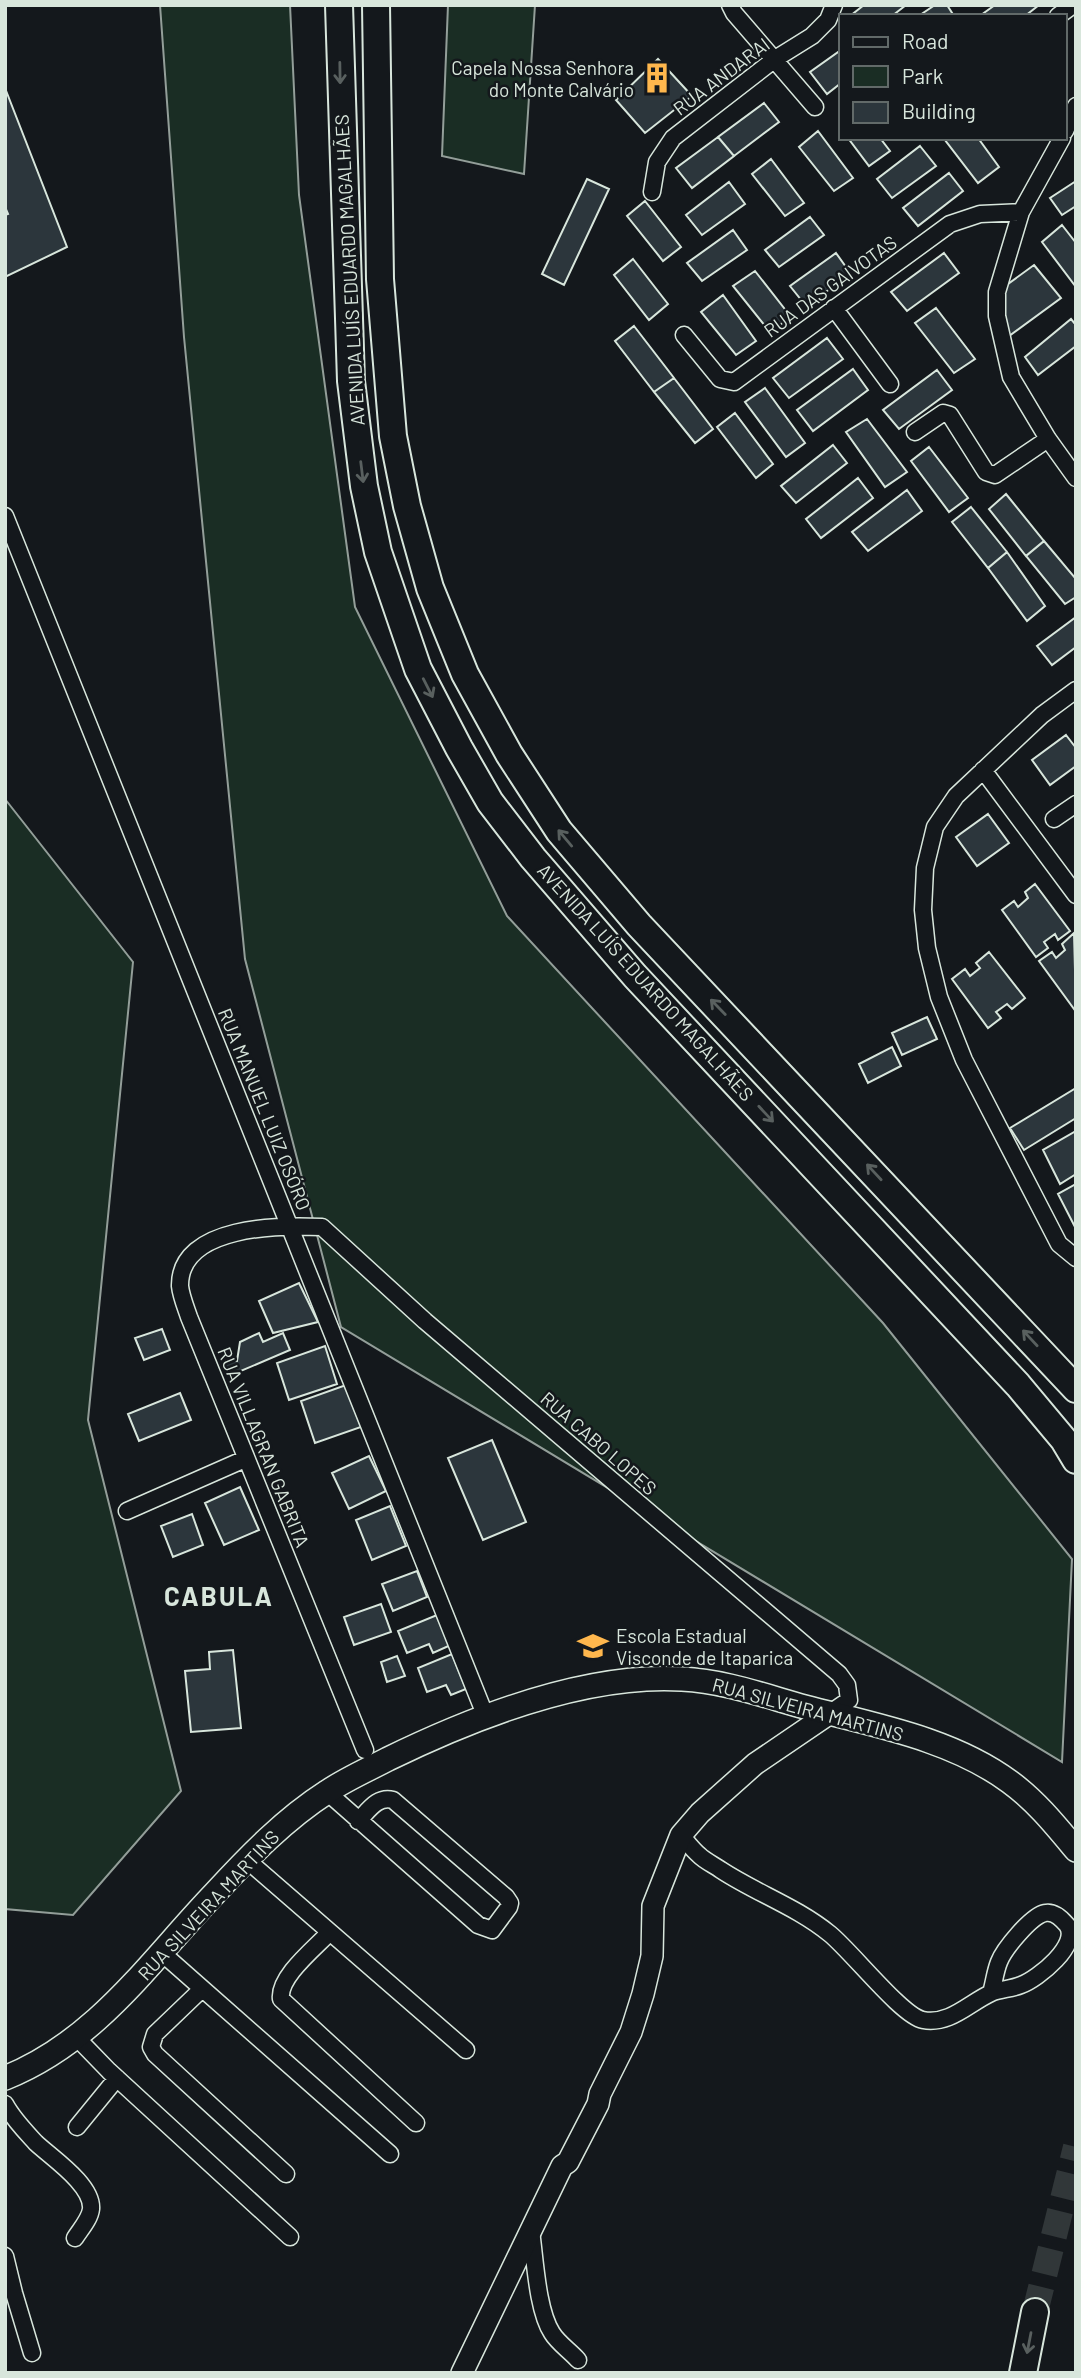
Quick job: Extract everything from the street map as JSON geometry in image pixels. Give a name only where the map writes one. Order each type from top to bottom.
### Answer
[{"type":"main road","name":"AVENIDA LUÍS EDUARDO MAGALHÃES","points":[[339,5],[348,312],[354,407],[364,486],[378,552],[418,669],[490,802],[533,858],[635,976],[1018,1385],[1064,1440],[1076,1460]]},
{"type":"main road","name":"AVENIDA LUÍS EDUARDO MAGALHÃES","points":[[376,5],[380,279],[393,436],[407,506],[430,588],[465,674],[509,754],[559,831],[639,925],[1076,1389]]},
{"type":"main road","name":"RUA SILVEIRA MARTINS","points":[[5,2078],[25,2070],[76,2038],[114,2005],[277,1830],[327,1792],[413,1747],[486,1717],[557,1695],[637,1679],[684,1679],[722,1685],[923,1739],[986,1767],[1010,1782],[1028,1797],[1076,1850]]},
{"type":"main road","points":[[1023,2373],[1035,2312]]},
{"type":"street","points":[[730,5],[815,107]]},
{"type":"street","name":"RUA ANDARAI","points":[[652,192],[657,162],[673,138],[775,59],[812,36],[828,20],[834,5]]},
{"type":"street","points":[[1067,126],[1076,106]]},
{"type":"street","points":[[1061,140],[1021,212],[997,292],[997,316],[1011,377],[1048,439],[1076,478]]},
{"type":"street","name":"RUA DAS GAIVOTAS","points":[[684,335],[720,379],[734,382],[950,224],[980,214],[1021,212]]},
{"type":"street","points":[[834,309],[890,384]]},
{"type":"street","points":[[915,432],[943,413],[950,415],[986,472],[991,475],[995,475],[1048,439]]},
{"type":"street","name":"RUA MANUEL LUIZ OSÓRO","points":[[5,516],[486,1717]]},
{"type":"street","points":[[1076,690],[1042,715],[956,796],[936,827],[925,868],[923,910],[927,948],[939,997],[964,1060],[1059,1244],[1076,1258]]},
{"type":"street","points":[[983,770],[1076,895]]},
{"type":"street","points":[[1054,818],[1076,804]]},
{"type":"street","name":"RUA VILLAGRAN GABRITA","points":[[289,1226],[225,1235],[199,1248],[186,1265],[180,1285],[189,1317],[365,1750]]},
{"type":"street","name":"RUA CABO LOPES","points":[[289,1226],[321,1227],[425,1321],[839,1674],[847,1685],[849,1700],[830,1713]]},
{"type":"street","points":[[127,1511],[246,1458]]},
{"type":"street","points":[[462,2373],[562,2166],[562,2159],[592,2100],[600,2094],[631,2032],[652,1956],[653,1906],[681,1835],[700,1813],[755,1764],[830,1713]]},
{"type":"street","points":[[327,1792],[358,1821],[478,1926],[492,1930],[509,1906],[506,1897],[393,1800],[379,1800],[358,1821]]},
{"type":"street","points":[[681,1835],[700,1856],[752,1888],[785,1904],[829,1933],[914,2017],[925,2021],[963,2012],[991,1993],[1021,1986],[1049,1967],[1071,1940],[1071,1931],[1067,1924],[1055,1913],[1046,1912],[1037,1917],[1004,1951],[991,1993]]},
{"type":"street","points":[[247,1860],[466,2050]]},
{"type":"street","points":[[330,1932],[287,1977],[280,1992],[281,1999],[416,2123]]},
{"type":"street","points":[[162,1953],[390,2154]]},
{"type":"street","points":[[202,1989],[155,2034],[151,2046],[155,2054],[286,2174]]},
{"type":"street","points":[[76,2038],[290,2237]]},
{"type":"street","points":[[78,2127],[117,2078]]},
{"type":"street","points":[[5,2104],[18,2123],[73,2175],[87,2194],[90,2213],[75,2238]]},
{"type":"street","points":[[531,2231],[546,2318],[552,2333],[578,2360]]},
{"type":"street","points":[[5,2256],[32,2353]]},
{"type":"green space","points":[[160,5],[290,5],[299,195],[355,607],[507,916],[883,1323],[1072,1559],[1062,1762],[341,1327],[245,959],[184,337]]},
{"type":"green space","points":[[448,5],[535,5],[524,174],[442,156]]},
{"type":"green space","points":[[5,799],[133,962],[88,1420],[181,1791],[73,1915],[5,1909]]},
{"type":"building","points":[[864,5],[906,5],[895,14],[853,14]]},
{"type":"building","points":[[935,5],[947,5],[953,14],[922,14]]},
{"type":"building","points":[[995,5],[1039,5],[1028,14],[982,14]]},
{"type":"building","points":[[839,51],[839,85],[827,94],[810,72]]},
{"type":"building","name":"Capela Nossa Senhora do Monte Calvário","points":[[658,59],[692,96],[645,133],[616,100]]},
{"type":"building","points":[[5,88],[67,247],[5,277],[5,215],[8,214],[5,207]]},
{"type":"building","points":[[764,103],[779,122],[734,156],[718,137]]},
{"type":"building","points":[[818,131],[853,178],[834,191],[799,147]]},
{"type":"building","points":[[718,137],[734,156],[692,188],[676,168]]},
{"type":"building","points":[[850,140],[882,140],[890,151],[869,166]]},
{"type":"building","points":[[945,140],[979,140],[999,167],[978,183]]},
{"type":"building","points":[[920,146],[936,166],[892,198],[877,179]]},
{"type":"building","points":[[771,159],[804,203],[785,216],[752,174]]},
{"type":"building","points":[[949,173],[963,191],[918,226],[903,208]]},
{"type":"building","points":[[587,179],[609,189],[564,285],[542,274]]},
{"type":"building","points":[[1076,181],[1076,206],[1062,215],[1050,198]]},
{"type":"building","points":[[729,182],[745,204],[702,235],[686,215]]},
{"type":"building","points":[[645,201],[681,247],[663,261],[627,216]]},
{"type":"building","points":[[810,217],[824,235],[779,267],[765,250]]},
{"type":"building","points":[[1062,225],[1076,243],[1076,287],[1042,242]]},
{"type":"building","points":[[733,230],[747,250],[702,281],[687,263]]},
{"type":"building","points":[[836,253],[851,274],[806,306],[790,286]]},
{"type":"building","points":[[944,253],[959,273],[907,311],[891,292]]},
{"type":"building","points":[[633,259],[668,304],[649,320],[614,275]]},
{"type":"building","points":[[1034,265],[1061,298],[1001,342],[997,292]]},
{"type":"building","points":[[755,271],[791,317],[770,332],[733,286]]},
{"type":"building","points":[[723,295],[756,341],[736,355],[701,312]]},
{"type":"building","points":[[936,308],[975,359],[954,373],[915,323]]},
{"type":"building","points":[[1071,319],[1076,325],[1076,346],[1038,375],[1025,357]]},
{"type":"building","points":[[634,326],[674,378],[654,392],[615,341]]},
{"type":"building","points":[[827,338],[843,359],[789,398],[773,378]]},
{"type":"building","points":[[853,369],[868,390],[813,431],[797,410]]},
{"type":"building","points":[[937,370],[952,390],[899,429],[883,410]]},
{"type":"building","points":[[674,378],[713,429],[695,443],[654,392]]},
{"type":"building","points":[[765,388],[805,443],[786,457],[745,402]]},
{"type":"building","points":[[735,413],[773,464],[756,478],[717,427]]},
{"type":"building","points":[[867,419],[907,472],[885,487],[846,432]]},
{"type":"building","points":[[833,445],[847,463],[796,503],[781,486]]},
{"type":"building","points":[[929,447],[968,498],[949,512],[911,461]]},
{"type":"building","points":[[858,478],[873,498],[821,538],[806,519]]},
{"type":"building","points":[[907,490],[922,511],[868,551],[852,532]]},
{"type":"building","points":[[1006,494],[1044,541],[1026,556],[989,509]]},
{"type":"building","points":[[971,507],[1007,552],[988,568],[952,522]]},
{"type":"building","points":[[1044,541],[1076,579],[1076,597],[1065,604],[1026,556]]},
{"type":"building","points":[[1007,552],[1045,606],[1027,621],[988,568]]},
{"type":"building","points":[[1076,617],[1076,647],[1052,665],[1037,646]]},
{"type":"building","points":[[1066,735],[1076,748],[1076,766],[1050,785],[1032,760]]},
{"type":"building","points":[[988,814],[1009,843],[977,866],[956,837]]},
{"type":"building","points":[[1035,884],[1070,931],[1058,940],[1055,934],[1044,942],[1048,948],[1036,957],[1002,910],[1014,901],[1018,907],[1028,898],[1025,892]]},
{"type":"building","points":[[1074,933],[1074,1009],[1039,961],[1052,952],[1056,958],[1065,950],[1062,944]]},
{"type":"building","points":[[989,952],[1025,998],[1012,1009],[1007,1004],[996,1012],[1001,1018],[988,1028],[952,979],[965,969],[970,976],[980,968],[976,963]]},
{"type":"building","points":[[927,1017],[937,1039],[902,1055],[892,1033]]},
{"type":"building","points":[[892,1047],[901,1066],[868,1083],[859,1064]]},
{"type":"building","points":[[1076,1088],[1076,1118],[1024,1150],[1010,1128]]},
{"type":"building","points":[[1076,1131],[1076,1174],[1060,1184],[1043,1150]]},
{"type":"building","points":[[1076,1184],[1076,1227],[1075,1227],[1058,1194]]},
{"type":"building","points":[[299,1283],[318,1322],[273,1333],[259,1301]]},
{"type":"building","points":[[162,1329],[170,1350],[144,1360],[135,1338]]},
{"type":"building","points":[[259,1333],[263,1342],[283,1333],[290,1350],[229,1376],[222,1359],[237,1361],[240,1342]]},
{"type":"building","points":[[325,1346],[337,1384],[289,1400],[277,1363]]},
{"type":"building","points":[[346,1385],[361,1427],[315,1443],[301,1401]]},
{"type":"building","points":[[180,1393],[191,1420],[139,1441],[128,1414]]},
{"type":"building","points":[[492,1440],[526,1522],[483,1540],[448,1458]]},
{"type":"building","points":[[369,1456],[386,1491],[349,1509],[332,1473]]},
{"type":"building","points":[[240,1487],[259,1530],[224,1545],[205,1503]]},
{"type":"building","points":[[390,1506],[406,1546],[372,1560],[356,1520]]},
{"type":"building","points":[[192,1514],[203,1545],[173,1557],[161,1526]]},
{"type":"building","points":[[417,1571],[427,1597],[393,1611],[382,1584]]},
{"type":"building","points":[[381,1604],[391,1632],[354,1645],[344,1617]]},
{"type":"building","points":[[437,1615],[453,1644],[433,1653],[429,1644],[407,1653],[398,1631]]},
{"type":"building","points":[[233,1650],[241,1728],[191,1732],[185,1671],[210,1669],[209,1652]]},
{"type":"building","points":[[452,1654],[466,1689],[451,1695],[446,1685],[427,1692],[418,1668]]},
{"type":"building","points":[[397,1656],[405,1676],[387,1682],[381,1662]]},
{"type":"tunnel","points":[[1035,2312],[1076,2147]]},
{"type":"place","name":"Capela Nossa Senhora do Monte Calvário","points":[[657,78]]},
{"type":"place","name":"Escola Estadual Visconde de Itaparica","points":[[593,1646]]},
{"type":"district","name":"CABULA","points":[[219,1595]]}]
